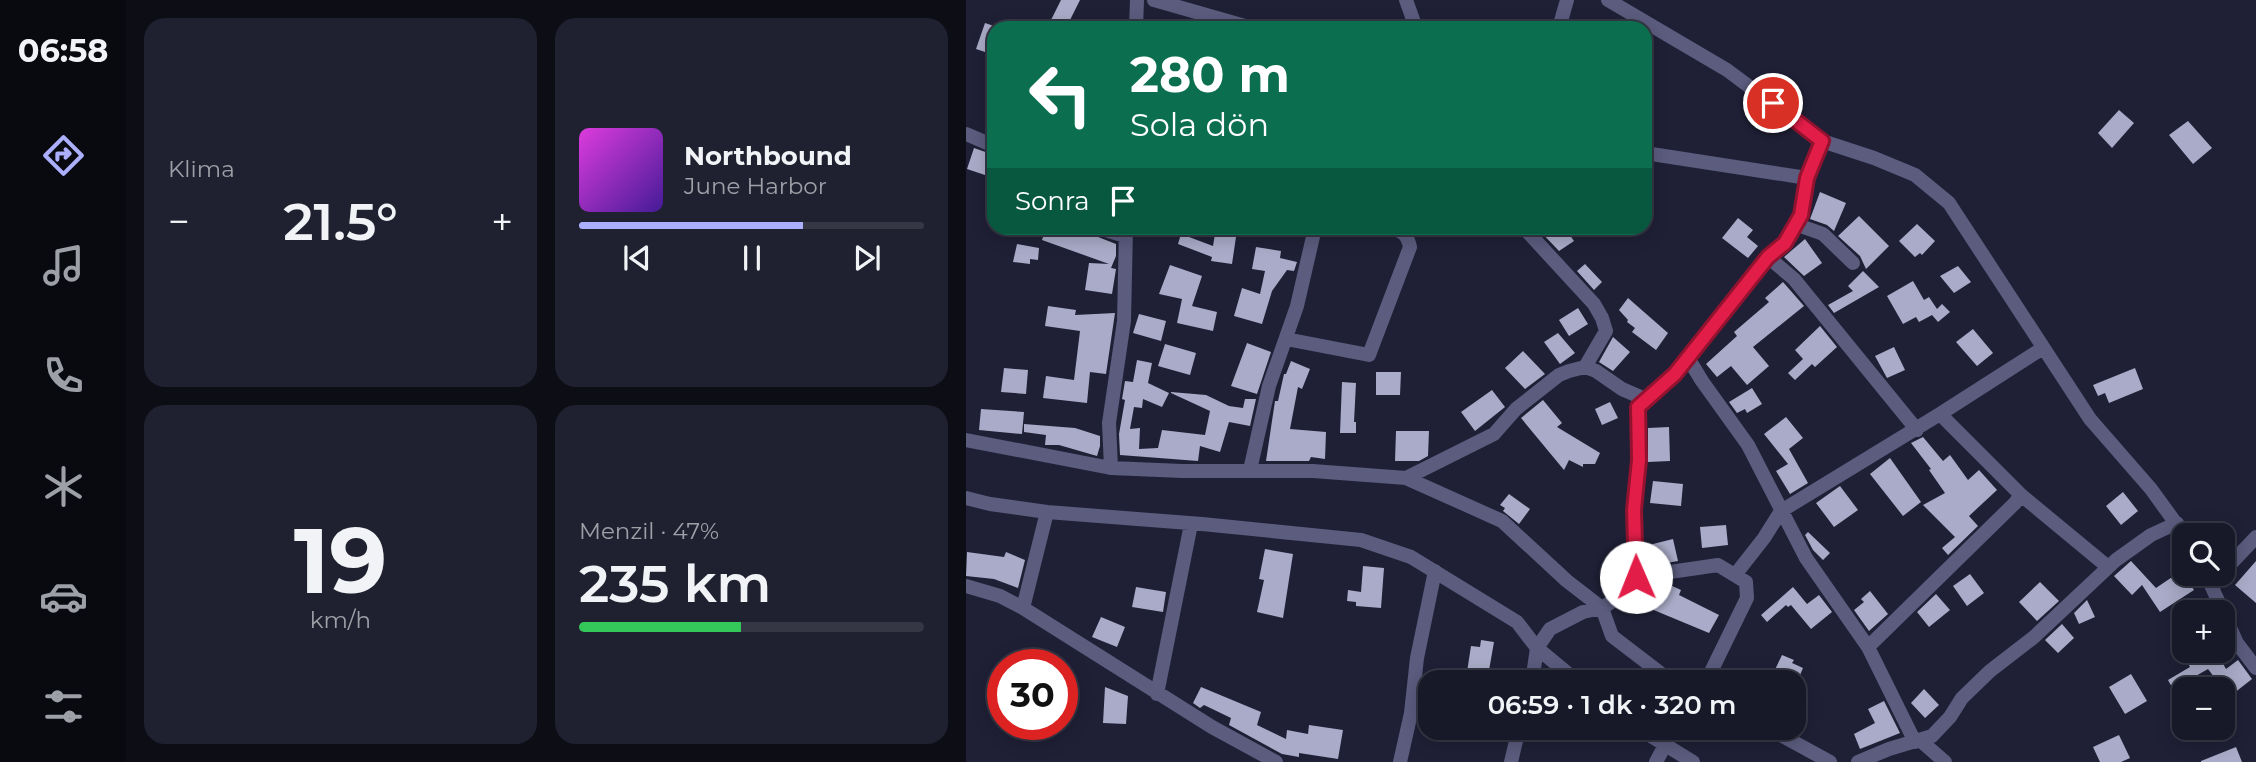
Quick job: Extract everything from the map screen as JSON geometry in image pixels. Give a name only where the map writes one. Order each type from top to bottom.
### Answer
[{"type":"street","points":[[1136,21],[1137,0]]},
{"type":"street","points":[[1154,0],[1177,3],[1229,21]]},
{"type":"street","points":[[1406,0],[1414,21]]},
{"type":"street","points":[[1561,21],[1567,0]]},
{"type":"street","points":[[1608,0],[1644,21]]},
{"type":"street","points":[[1652,26],[1727,70],[1822,141],[1914,175],[1948,203],[1971,234],[2090,419],[2176,523]]},
{"type":"street","points":[[966,134],[987,143]]},
{"type":"street","points":[[1534,670],[1537,648],[1550,629],[1583,612],[1602,608],[1633,589],[1636,577],[1634,510],[1639,460],[1636,420],[1638,407],[1675,374],[1768,257],[1785,243],[1801,215],[1807,178],[1822,141]]},
{"type":"street","points":[[1652,154],[1807,178]]},
{"type":"street","points":[[1795,224],[1823,234],[1853,263]]},
{"type":"street","points":[[1111,468],[1109,423],[1124,321],[1126,235]]},
{"type":"street","points":[[1251,470],[1269,386],[1297,306],[1310,235]]},
{"type":"street","points":[[1286,338],[1369,355],[1410,247],[1405,235]]},
{"type":"street","points":[[1530,235],[1594,304],[1602,318],[1606,331],[1585,367]]},
{"type":"street","points":[[1768,257],[1794,279],[1917,430]]},
{"type":"street","points":[[1735,575],[1782,511],[1917,430],[2043,348]]},
{"type":"street","points":[[1688,358],[1748,445],[1806,558],[1868,647],[1918,742],[1945,762]]},
{"type":"street","points":[[1406,478],[1494,434],[1516,409],[1559,375],[1585,367],[1596,371],[1622,389],[1645,398]]},
{"type":"street","points":[[1940,414],[2021,495],[2108,566]]},
{"type":"street","points":[[966,440],[1111,468],[1313,471],[1406,478],[1502,521],[1567,581],[1602,608],[1612,636],[1656,670]]},
{"type":"street","points":[[1868,647],[2021,495]]},
{"type":"street","points":[[966,498],[990,505],[1047,512],[1361,540],[1411,557],[1517,622],[1537,648],[1564,670]]},
{"type":"street","points":[[1023,608],[1047,512]]},
{"type":"street","points":[[1157,694],[1191,524]]},
{"type":"street","points":[[1858,762],[1932,736],[1962,698],[1990,671],[2034,637],[2108,566],[2151,536],[2172,531]]},
{"type":"street","points":[[2235,559],[2256,537]]},
{"type":"street","points":[[1636,577],[1718,565],[1746,582],[1747,598],[1712,670]]},
{"type":"street","points":[[1400,762],[1435,571]]},
{"type":"street","points":[[966,586],[1000,596],[1023,608],[1157,694],[1271,761]]},
{"type":"street","points":[[2211,586],[2237,642],[2256,668]]},
{"type":"street","points":[[1511,762],[1516,740]]},
{"type":"street","points":[[1657,740],[1693,762]]},
{"type":"street","points":[[1790,740],[1830,762]]},
{"type":"street","points":[[1656,762],[1665,745]]},
{"type":"building","points":[[1061,0],[1080,0],[1070,21],[1050,21]]},
{"type":"building","points":[[985,23],[987,24],[987,53],[976,49]]},
{"type":"building","points":[[2119,110],[2134,123],[2112,148],[2098,133]]},
{"type":"building","points":[[2188,121],[2212,148],[2193,164],[2169,135]]},
{"type":"building","points":[[974,148],[987,153],[987,176],[967,169]]},
{"type":"building","points":[[1820,192],[1846,203],[1834,231],[1827,225],[1810,219]]},
{"type":"building","points":[[1859,216],[1889,246],[1866,269],[1860,256],[1838,236]]},
{"type":"building","points":[[1738,218],[1753,230],[1747,237],[1758,246],[1748,258],[1722,238]]},
{"type":"building","points":[[1917,224],[1935,241],[1922,255],[1920,253],[1915,257],[1899,241]]},
{"type":"building","points":[[1044,235],[1093,235],[1116,244],[1116,256],[1111,268],[1116,269],[1112,294],[1085,290],[1089,263],[1109,264],[1042,240]]},
{"type":"building","points":[[1181,235],[1213,246],[1215,235],[1236,237],[1232,264],[1211,261],[1212,257],[1178,244]]},
{"type":"building","points":[[1544,235],[1570,235],[1574,241],[1559,251]]},
{"type":"building","points":[[1805,239],[1822,263],[1804,276],[1784,257]]},
{"type":"building","points":[[1017,244],[1039,248],[1038,260],[1030,259],[1030,264],[1013,262]]},
{"type":"building","points":[[1256,247],[1281,251],[1280,258],[1297,262],[1294,271],[1287,270],[1272,291],[1262,324],[1234,316],[1242,288],[1260,294],[1265,271],[1252,269]]},
{"type":"building","points":[[1585,264],[1602,282],[1594,290],[1577,271]]},
{"type":"building","points":[[1170,265],[1202,276],[1192,306],[1217,312],[1213,331],[1177,323],[1182,299],[1159,294]]},
{"type":"building","points":[[1958,266],[1971,282],[1954,293],[1940,276]]},
{"type":"building","points":[[1863,271],[1879,287],[1834,313],[1828,305],[1853,291],[1848,286]]},
{"type":"building","points":[[1913,281],[1924,300],[1929,297],[1937,309],[1942,304],[1950,312],[1938,322],[1932,315],[1919,322],[1916,317],[1903,324],[1887,296]]},
{"type":"building","points":[[1783,282],[1804,306],[1753,347],[1769,366],[1747,385],[1731,366],[1717,377],[1706,364],[1737,336],[1734,332],[1769,302],[1765,298]]},
{"type":"building","points":[[1628,298],[1668,333],[1656,350],[1632,332],[1635,328],[1619,310]]},
{"type":"building","points":[[1048,306],[1076,310],[1075,315],[1115,313],[1106,374],[1090,372],[1087,403],[1043,398],[1046,376],[1074,380],[1080,331],[1045,326]]},
{"type":"building","points":[[1578,308],[1588,324],[1569,336],[1559,320]]},
{"type":"building","points":[[1139,314],[1166,321],[1161,341],[1133,333]]},
{"type":"building","points":[[1820,326],[1837,347],[1815,367],[1812,364],[1795,380],[1788,373],[1803,359],[1795,350]]},
{"type":"building","points":[[1973,329],[1993,353],[1977,366],[1956,342]]},
{"type":"building","points":[[1558,333],[1575,353],[1560,364],[1544,342]]},
{"type":"building","points":[[1613,337],[1630,352],[1613,371],[1599,362]]},
{"type":"building","points":[[1247,343],[1271,352],[1257,394],[1231,386]]},
{"type":"building","points":[[1165,344],[1196,353],[1190,375],[1158,366]]},
{"type":"building","points":[[1894,347],[1905,370],[1887,378],[1875,356]]},
{"type":"building","points":[[1523,351],[1545,374],[1525,389],[1505,368]]},
{"type":"building","points":[[1137,360],[1152,363],[1148,383],[1169,393],[1162,407],[1143,399],[1142,408],[1134,407],[1130,429],[1140,428],[1139,449],[1158,448],[1162,430],[1205,435],[1210,411],[1171,392],[1206,395],[1229,406],[1243,408],[1245,399],[1256,399],[1250,426],[1229,422],[1220,452],[1200,446],[1198,461],[1120,455],[1119,434],[1125,400],[1122,399],[1125,381],[1133,382]]},
{"type":"building","points":[[1291,361],[1310,369],[1302,389],[1298,387],[1290,429],[1326,432],[1325,459],[1311,457],[1309,461],[1266,461],[1275,401],[1278,401],[1284,374]]},
{"type":"building","points":[[1004,368],[1028,370],[1026,394],[1001,392]]},
{"type":"building","points":[[2135,368],[2143,389],[2109,403],[2105,393],[2098,396],[2093,385]]},
{"type":"building","points":[[1376,372],[1401,372],[1400,395],[1376,395]]},
{"type":"building","points":[[1342,382],[1356,383],[1356,433],[1340,433]]},
{"type":"building","points":[[1752,388],[1762,404],[1747,413],[1745,409],[1737,413],[1729,402]]},
{"type":"building","points":[[1492,390],[1505,407],[1475,431],[1461,412]]},
{"type":"building","points":[[1543,400],[1562,423],[1557,427],[1600,453],[1595,464],[1583,464],[1583,467],[1569,460],[1564,470],[1521,418]]},
{"type":"building","points":[[1610,402],[1618,418],[1602,425],[1595,409]]},
{"type":"building","points":[[981,409],[1024,412],[1022,434],[979,430]]},
{"type":"building","points":[[1786,417],[1803,438],[1789,449],[1808,483],[1790,494],[1776,471],[1788,464],[1764,434]]},
{"type":"building","points":[[1024,424],[1075,428],[1100,436],[1097,456],[1059,445],[1045,445],[1046,435],[1024,432]]},
{"type":"building","points":[[1669,427],[1670,461],[1648,462],[1648,428]]},
{"type":"building","points":[[1396,431],[1429,431],[1428,456],[1419,461],[1395,461]]},
{"type":"building","points":[[1923,437],[1943,461],[1950,455],[1968,480],[1979,470],[1997,490],[1969,516],[1978,526],[1948,555],[1942,548],[1955,537],[1923,505],[1945,493],[1911,443]]},
{"type":"building","points":[[1890,458],[1921,502],[1903,516],[1870,474]]},
{"type":"building","points":[[1653,481],[1683,484],[1681,506],[1650,503]]},
{"type":"building","points":[[1840,486],[1858,510],[1834,527],[1816,503]]},
{"type":"building","points":[[2123,492],[2138,511],[2121,525],[2106,506]]},
{"type":"building","points":[[1509,494],[1530,509],[1519,524],[1503,511],[1505,508],[1500,505]]},
{"type":"building","points":[[1726,525],[1728,545],[1702,548],[1700,527]]},
{"type":"building","points":[[1808,532],[1830,553],[1823,560],[1813,550],[1805,535]]},
{"type":"building","points":[[1673,539],[1678,561],[1654,565],[1653,560],[1647,562],[1645,546]]},
{"type":"building","points":[[1265,549],[1293,554],[1283,618],[1257,612],[1264,580],[1259,579]]},
{"type":"building","points":[[967,552],[1004,557],[1006,552],[1025,560],[1018,588],[994,579],[966,576]]},
{"type":"building","points":[[2131,561],[2156,588],[2172,577],[2172,586],[2191,586],[2194,590],[2179,600],[2172,600],[2172,604],[2160,612],[2142,585],[2132,595],[2114,576]]},
{"type":"building","points":[[2256,561],[2256,603],[2235,585]]},
{"type":"building","points":[[1363,566],[1384,568],[1381,608],[1356,606],[1356,602],[1347,601],[1348,590],[1361,592]]},
{"type":"building","points":[[1970,574],[1984,593],[1967,606],[1953,586]]},
{"type":"building","points":[[2040,582],[2059,601],[2037,621],[2019,602]]},
{"type":"building","points":[[1670,585],[1681,590],[1679,595],[1719,615],[1709,633],[1644,606],[1653,588]]},
{"type":"building","points":[[1136,587],[1166,592],[1163,612],[1132,607]]},
{"type":"building","points":[[1793,587],[1807,604],[1819,595],[1832,612],[1811,629],[1791,605],[1786,605],[1767,622],[1761,615]]},
{"type":"building","points":[[1870,591],[1888,614],[1869,631],[1854,610],[1864,602],[1861,599]]},
{"type":"building","points":[[1936,594],[1950,610],[1929,627],[1917,612]]},
{"type":"building","points":[[2087,600],[2095,617],[2079,624],[2074,613]]},
{"type":"building","points":[[1101,617],[1125,627],[1117,647],[1092,637]]},
{"type":"building","points":[[2062,624],[2074,638],[2058,653],[2045,640]]},
{"type":"building","points":[[1481,640],[1494,642],[1489,670],[1467,670],[1471,646],[1480,647]]},
{"type":"building","points":[[1782,655],[1803,668],[1802,670],[1775,670]]},
{"type":"building","points":[[2238,660],[2252,679],[2235,692],[2235,677],[2214,677],[2208,669],[2194,677],[2173,677],[2190,667],[2188,663],[2223,663],[2226,669]]},
{"type":"building","points":[[2131,674],[2147,701],[2125,714],[2109,687]]},
{"type":"building","points":[[1105,687],[1128,696],[1126,724],[1103,723]]},
{"type":"building","points":[[1201,687],[1261,712],[1257,725],[1286,739],[1287,730],[1308,734],[1309,725],[1343,730],[1338,759],[1299,753],[1299,757],[1282,754],[1229,725],[1231,718],[1204,705],[1200,708],[1193,703]]},
{"type":"building","points":[[1924,689],[1939,705],[1925,718],[1911,703]]},
{"type":"building","points":[[1884,701],[1900,733],[1860,749],[1854,734],[1875,723],[1868,709]]},
{"type":"building","points":[[2119,735],[2130,758],[2121,762],[2100,762],[2093,747]]},
{"type":"building","points":[[2236,747],[2242,762],[2201,762],[2201,761]]},
{"type":"route","points":[[1636,577],[1634,510],[1639,460],[1636,420],[1638,407],[1675,374],[1768,257],[1785,243],[1801,215],[1807,178],[1822,141],[1773,103]]}]
